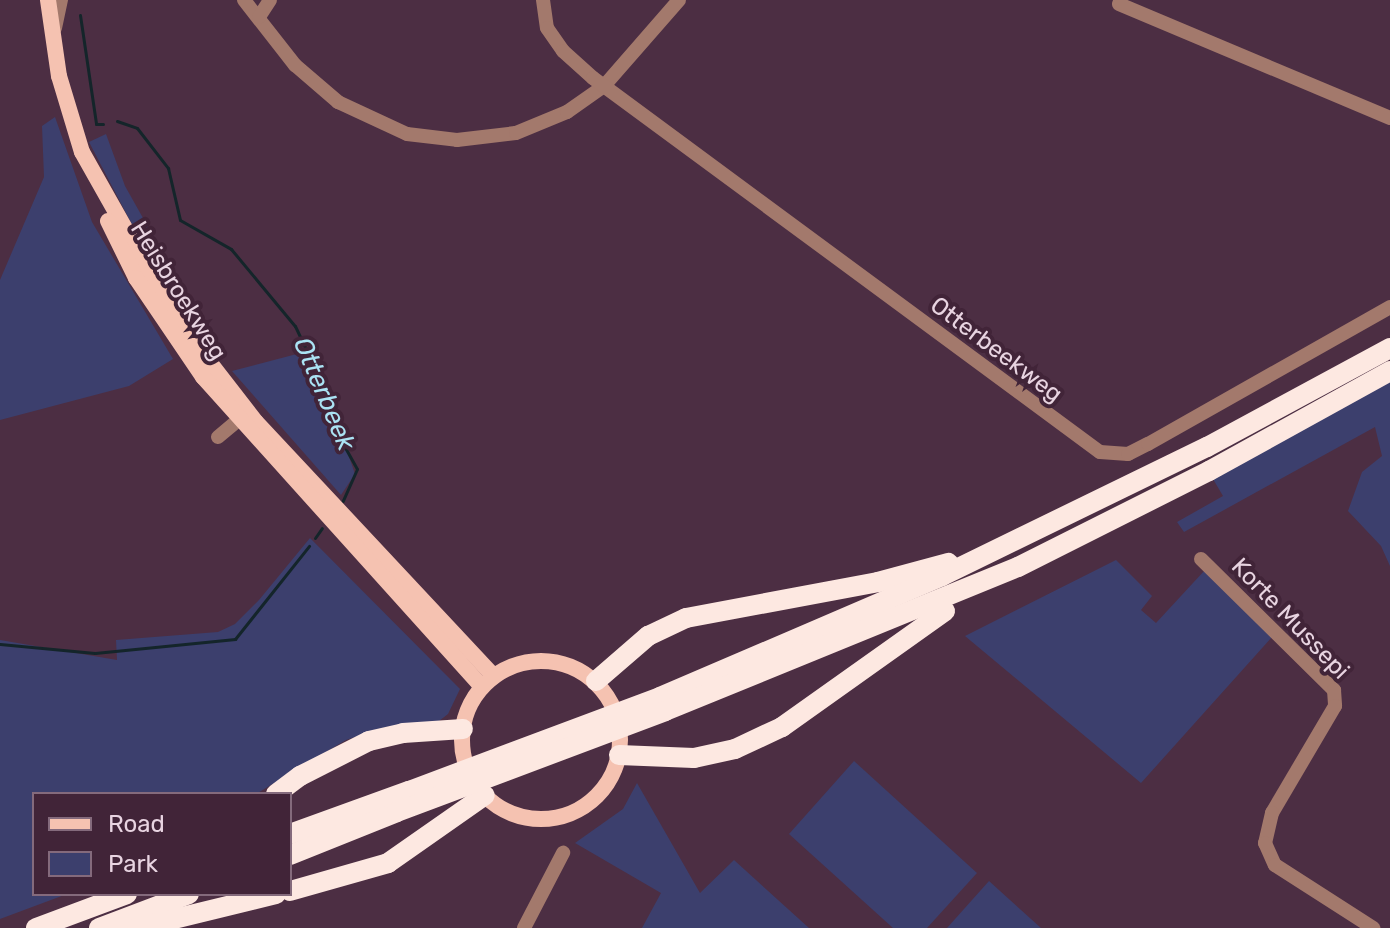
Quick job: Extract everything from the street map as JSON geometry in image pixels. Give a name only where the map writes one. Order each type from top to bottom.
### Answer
[{"type":"highway","points":[[292,833],[662,704],[992,552],[1235,433],[1390,348]]},
{"type":"highway","points":[[292,854],[662,704],[983,582],[1209,471],[1390,371]]},
{"type":"highway","points":[[596,681],[648,636],[686,618],[878,582],[992,552]]},
{"type":"highway","points":[[619,755],[694,758],[735,749],[782,727],[983,582]]},
{"type":"highway","points":[[279,792],[311,770],[369,741],[403,733],[463,729]]},
{"type":"highway","points":[[292,890],[388,863],[485,795]]},
{"type":"highway","points":[[87,909],[106,896]]},
{"type":"highway","points":[[36,928],[122,896]]},
{"type":"highway","points":[[99,928],[184,896]]},
{"type":"highway","points":[[137,928],[268,896]]},
{"type":"main road","name":"Heisbroekweg","points":[[48,0],[69,113],[94,178],[176,319],[243,416],[488,681]]},
{"type":"main road","points":[[552,661],[596,681],[616,714],[619,755],[602,790],[567,814],[526,817],[485,795],[467,770],[463,729],[488,681],[521,663],[552,661]]},
{"type":"street","points":[[53,40],[61,0]]},
{"type":"street","points":[[244,0],[313,83],[361,116],[407,134],[457,140],[516,133],[567,112],[604,86],[679,0]]},
{"type":"street","points":[[259,17],[270,0]]},
{"type":"street","name":"Otterbeekweg","points":[[543,0],[547,28],[563,51],[604,86],[1100,452],[1113,455],[1138,449],[1390,307]]},
{"type":"street","points":[[1119,4],[1390,118]]},
{"type":"street","points":[[218,437],[243,416]]},
{"type":"street","name":"Korte Mussepi","points":[[1201,559],[1334,690],[1335,706],[1272,813],[1265,843],[1275,865],[1373,928]]},
{"type":"street","points":[[524,928],[563,853]]},
{"type":"green space","points":[[55,117],[92,222],[173,359],[129,386],[0,420],[0,280],[44,177],[42,126]]},
{"type":"green space","points":[[106,134],[125,186],[161,250],[152,263],[89,142]]},
{"type":"green space","points":[[312,350],[355,474],[341,495],[232,371]]},
{"type":"green space","points":[[1390,380],[1390,566],[1381,546],[1348,511],[1362,472],[1382,456],[1375,427],[1184,532],[1177,522],[1223,496],[1213,479]]},
{"type":"green space","points":[[310,538],[460,689],[448,714],[439,721],[386,727],[346,740],[259,792],[32,792],[32,896],[62,896],[0,919],[0,640],[117,660],[116,640],[218,632],[235,624]]},
{"type":"green space","points":[[1116,560],[1152,596],[1141,610],[1156,623],[1205,570],[1272,637],[1141,783],[965,636]]},
{"type":"green space","points":[[854,761],[977,873],[927,928],[893,928],[789,834]]},
{"type":"green space","points":[[637,783],[700,893],[734,860],[809,928],[642,928],[661,893],[575,843],[623,809]]},
{"type":"green space","points":[[989,881],[1041,928],[947,928]]},
{"type":"waterway","name":"Otterbeek","points":[[80,15],[96,124],[103,124]]},
{"type":"waterway","name":"Otterbeek","points":[[117,121],[137,128],[168,168],[180,220],[231,249],[295,326],[319,377],[333,426],[357,469],[343,501]]},
{"type":"waterway","name":"Otterbeek","points":[[315,538],[322,528]]},
{"type":"waterway","name":"Otterbeek","points":[[0,644],[95,653],[235,639],[309,546]]}]
